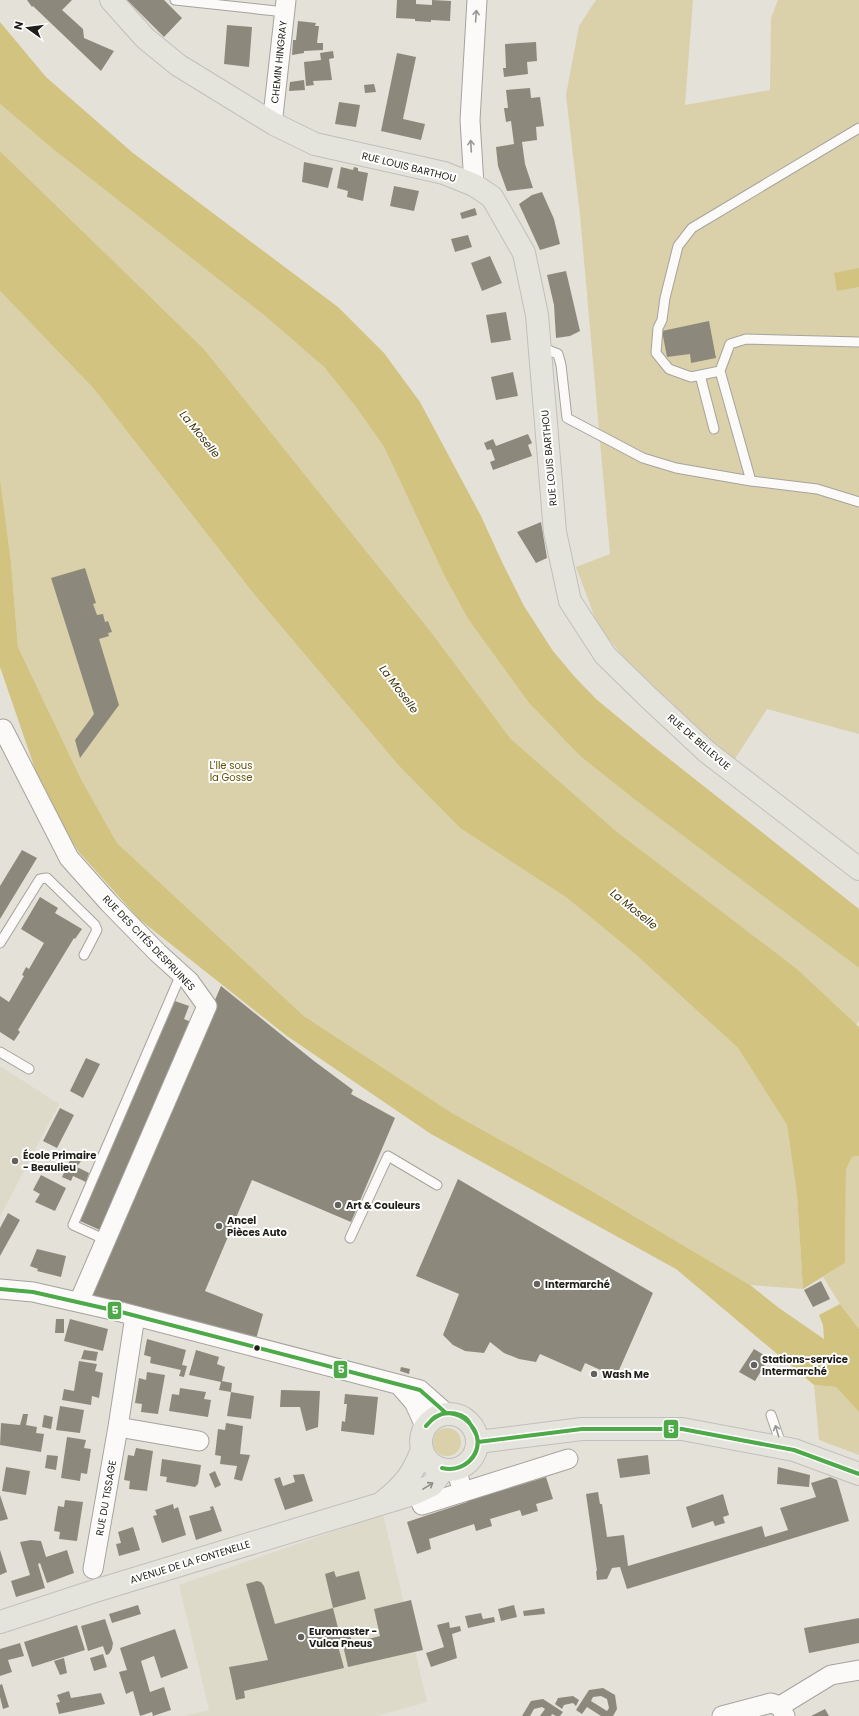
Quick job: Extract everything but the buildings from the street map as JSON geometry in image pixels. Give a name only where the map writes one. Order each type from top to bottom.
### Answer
[{"type":"main road","name":"RUE LOUIS BARTHOU","points":[[111,0],[145,38],[178,64],[315,144],[444,173],[474,185],[492,197],[524,253],[537,315],[555,532],[568,589]]},
{"type":"main road","name":"RUE DE BELLEVUE","points":[[568,589],[570,601],[605,656],[707,752],[859,869]]},
{"type":"main road","points":[[446,1413],[458,1414],[469,1420],[476,1430],[478,1442],[476,1452],[471,1461],[463,1467],[450,1469],[434,1466],[426,1459],[422,1450],[421,1438],[425,1426],[434,1417],[446,1413]]},
{"type":"main road","points":[[478,1442],[582,1429],[682,1430],[794,1450],[859,1474]]},
{"type":"main road","name":"AVENUE DE LA FONTENELLE","points":[[380,1504],[403,1485],[416,1464],[422,1450]]},
{"type":"main road","name":"AVENUE DE LA FONTENELLE","points":[[0,1622],[91,1592],[413,1494],[432,1485],[450,1469]]},
{"type":"street","points":[[474,185],[470,120],[477,0]]},
{"type":"street","name":"CHEMIN HINGRAY","points":[[273,120],[286,6]]},
{"type":"street","name":"RUE DES CITÉS DESPRUINES","points":[[0,730],[3,729],[69,858],[109,903],[189,981],[207,1006],[79,1302]]},
{"type":"street","points":[[0,1289],[33,1292],[79,1302],[420,1390],[446,1413]]},
{"type":"street","name":"RUE DU TISSAGE","points":[[93,1569],[118,1427],[135,1316]]},
{"type":"street","points":[[400,1386],[414,1402],[425,1426]]},
{"type":"street","points":[[118,1427],[199,1441]]},
{"type":"street","points":[[422,1505],[568,1459]]},
{"type":"street","points":[[450,1469],[463,1492]]},
{"type":"street","points":[[722,1716],[771,1703],[782,1711],[831,1675],[859,1670]]},
{"type":"lane","points":[[175,0],[286,6]]},
{"type":"lane","points":[[720,371],[691,376],[669,369],[656,353],[658,328],[662,320],[665,298],[678,246],[692,228],[859,128]]},
{"type":"lane","points":[[751,481],[720,371],[730,344],[746,339],[859,342]]},
{"type":"lane","points":[[540,347],[558,354],[561,365],[567,418],[642,458],[676,468],[751,481],[817,489],[859,502]]},
{"type":"lane","points":[[700,375],[714,429]]},
{"type":"lane","points":[[0,944],[40,879],[47,878],[96,925],[97,930],[84,955]]},
{"type":"lane","points":[[106,1240],[73,1225],[181,974]]},
{"type":"lane","points":[[0,1052],[29,1069]]},
{"type":"lane","points":[[350,1238],[388,1156],[437,1185]]},
{"type":"lane","points":[[772,1415],[782,1448]]},
{"type":"shaded area","name":"École Primaire - Beaulieu","points":[[0,1066],[59,1104],[0,1217]]},
{"type":"shaded area","points":[[383,1514],[427,1702],[377,1716],[184,1716],[209,1710],[179,1585]]},
{"type":"green space","points":[[596,0],[693,0],[685,105],[770,90],[771,18],[778,0],[859,0],[859,734],[767,709],[733,762],[636,672],[598,626],[576,567],[610,554],[580,215],[566,95],[579,26]]},
{"type":"green space","points":[[0,104],[53,149],[265,316],[324,367],[356,407],[384,447],[445,577],[468,619],[529,703],[580,756],[634,799],[859,968],[859,1021],[856,1025],[796,968],[616,831],[511,739],[431,632],[204,349],[0,151]]},
{"type":"green space","name":"L'Ile sous la Gosse","points":[[0,291],[94,389],[253,593],[399,766],[460,828],[567,898],[634,953],[738,1048],[787,1125],[797,1195],[803,1289],[750,1285],[580,1184],[452,1113],[304,1016],[117,843],[81,779],[18,647],[11,562],[0,478]]},
{"type":"green space","points":[[859,1156],[859,1329],[840,1304],[823,1277],[845,1263],[846,1170],[852,1157]]},
{"type":"green space","points":[[814,1385],[836,1387],[859,1412],[859,1455],[819,1440]]},
{"type":"green space","points":[[447,1428],[457,1432],[461,1442],[457,1452],[447,1456],[437,1452],[433,1442],[437,1432]]},
{"type":"water","points":[[0,22],[46,77],[133,153],[338,307],[384,353],[420,402],[481,516],[524,606],[553,651],[596,699],[859,909],[859,968],[634,799],[580,756],[529,703],[468,619],[445,577],[384,447],[356,407],[324,367],[265,316],[53,149],[0,104]]},
{"type":"water","name":"La Moselle","points":[[0,151],[204,349],[431,632],[511,739],[616,831],[796,968],[859,1027],[859,1156],[852,1157],[846,1170],[845,1263],[803,1289],[797,1195],[787,1125],[738,1048],[634,953],[567,898],[460,828],[399,766],[253,593],[94,389],[0,291]]},
{"type":"water","points":[[859,268],[859,287],[837,291],[834,273]]},
{"type":"water","points":[[0,478],[11,562],[18,647],[81,779],[117,843],[304,1016],[452,1113],[580,1184],[750,1285],[779,1308],[824,1339],[823,1325],[819,1315],[840,1304],[859,1329],[859,1412],[836,1387],[814,1385],[676,1269],[431,1134],[287,1036],[139,919],[78,851],[45,798],[0,667]]},
{"type":"transit line","name":"5","points":[[0,1289],[33,1292],[121,1312],[420,1390],[446,1413]]},
{"type":"transit line","name":"5","points":[[426,1426],[435,1417],[445,1413],[465,1417],[471,1425]]},
{"type":"transit line","name":"5","points":[[426,1426],[432,1420],[445,1413],[460,1416],[471,1425]]},
{"type":"transit line","name":"5","points":[[442,1468],[449,1469],[463,1466],[473,1457],[478,1444],[477,1436],[471,1425]]},
{"type":"transit line","name":"5","points":[[442,1468],[451,1469],[460,1467],[473,1457],[478,1442],[476,1433],[471,1425]]},
{"type":"transit line","name":"5","points":[[478,1442],[582,1429],[682,1429],[794,1450],[859,1474]]},
{"type":"place","name":"École Primaire - Beaulieu","points":[[15,1161]]},
{"type":"place","name":"Art & Couleurs","points":[[338,1205]]},
{"type":"place","name":"Ancel Pièces Auto","points":[[219,1226]]},
{"type":"place","name":"Intermarché","points":[[537,1284]]},
{"type":"place","name":"Stations-service Intermarché","points":[[754,1365]]},
{"type":"place","name":"Wash Me","points":[[594,1374]]},
{"type":"place","name":"Euromaster - Vulca Pneus","points":[[301,1637]]}]
